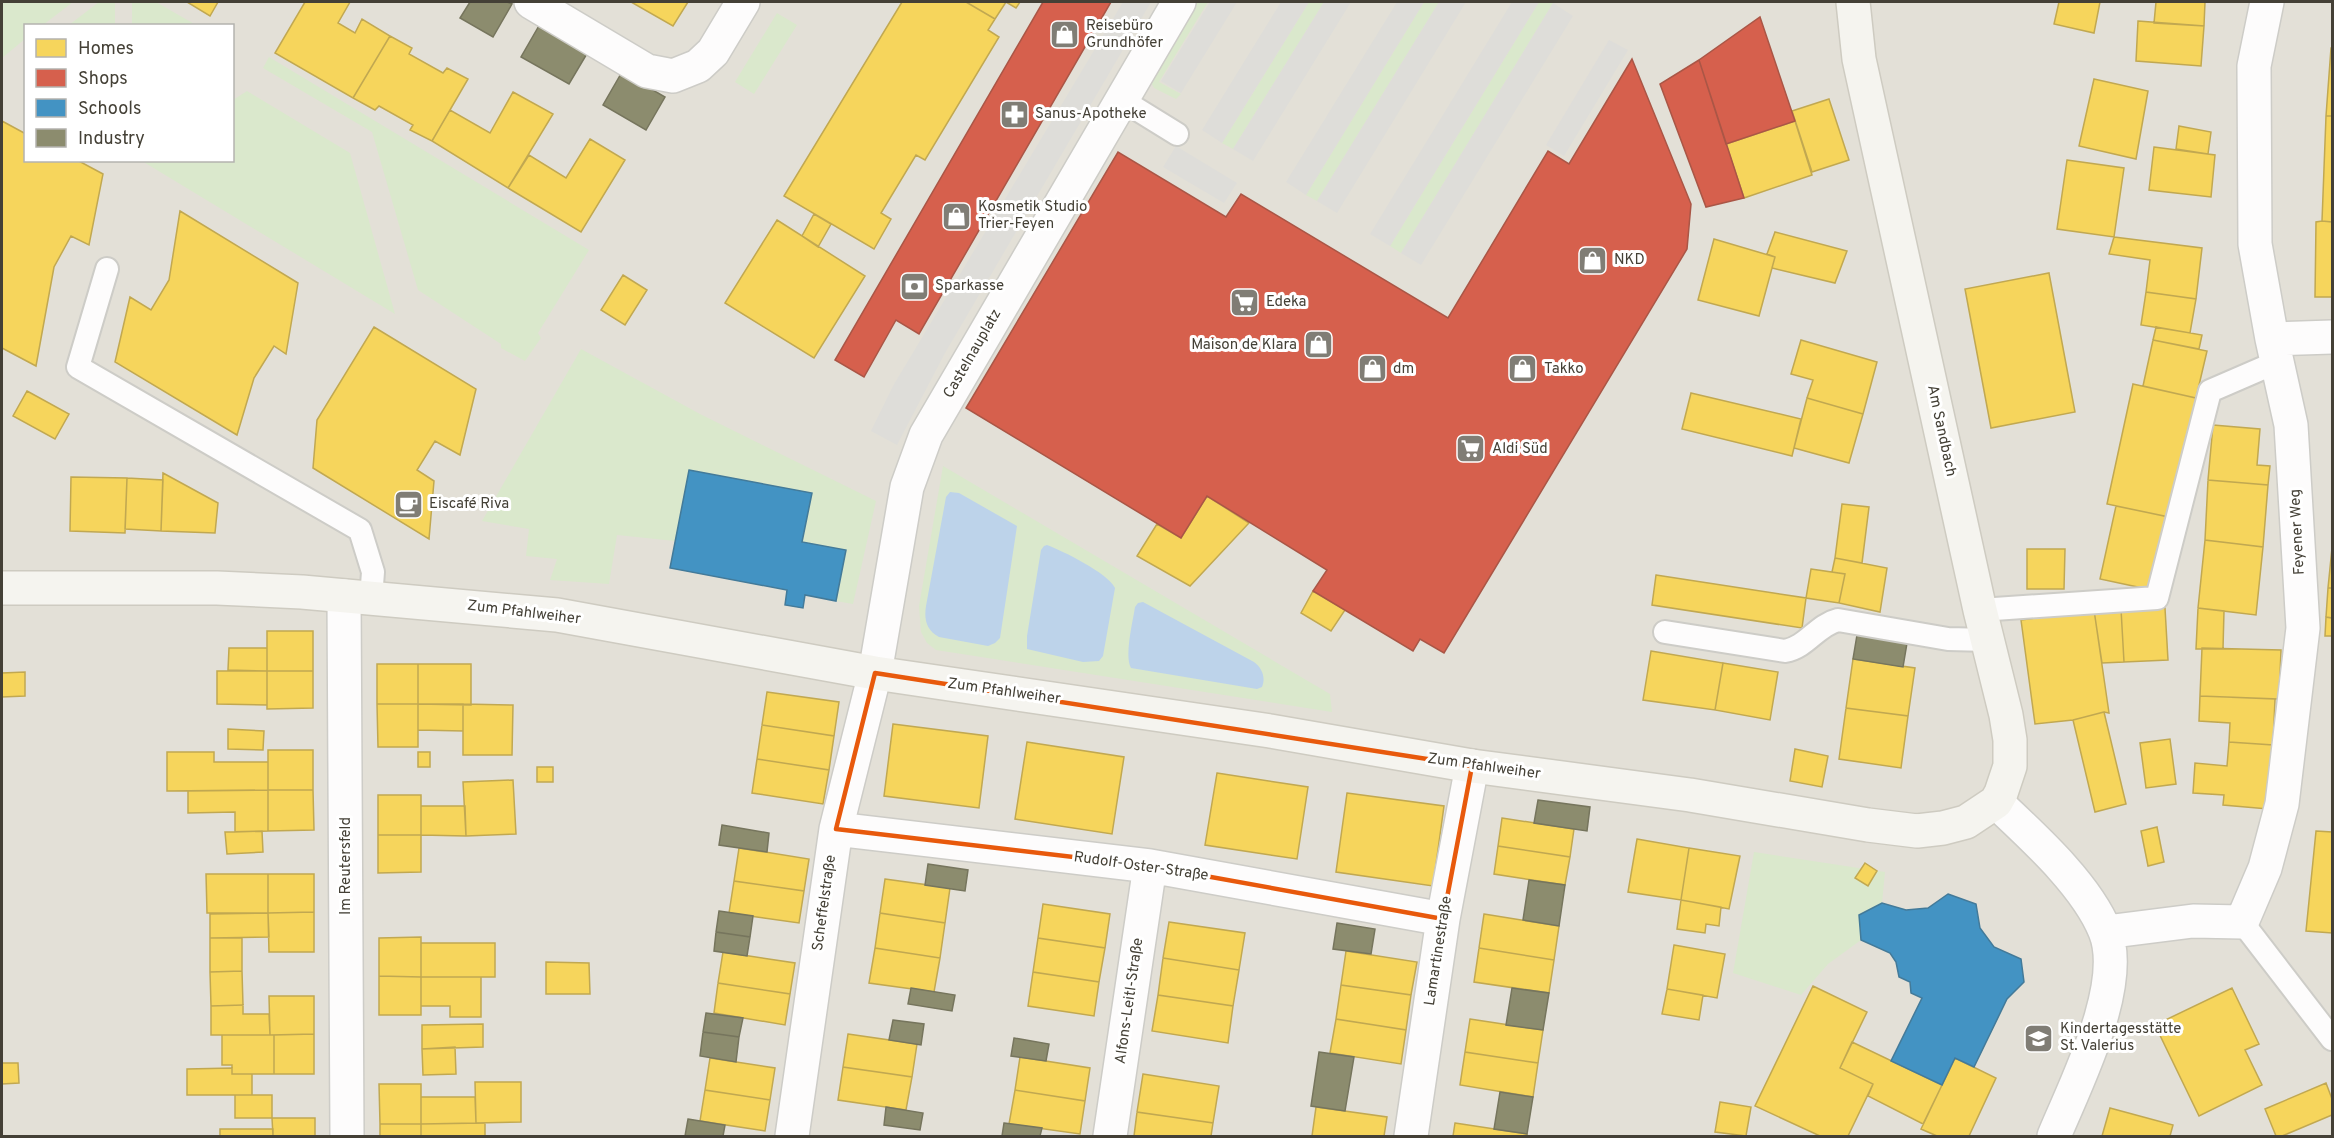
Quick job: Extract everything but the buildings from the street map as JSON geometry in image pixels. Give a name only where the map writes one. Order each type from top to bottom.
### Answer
[{"type":"street","points":[[531,2],[647,71],[673,76],[698,66],[713,52],[743,2]]},
{"type":"street","name":"Castelnauplatz","points":[[875,673],[908,487],[926,435],[1179,2]]},
{"type":"street","name":"Am Sandbach","points":[[1833,2],[1859,59]]},
{"type":"street","name":"Am Sandbach","points":[[1853,2],[1859,59],[2010,740],[2010,766],[2004,786],[1996,801]]},
{"type":"street","name":"Feyener Weg","points":[[2242,922],[2265,868],[2282,804],[2303,628],[2291,425],[2254,244],[2254,66],[2267,2]]},
{"type":"street","points":[[2275,351],[2332,337]]},
{"type":"street","name":"Zum Pfahlweiher","points":[[2,588],[217,588],[303,592],[557,615],[875,673],[1270,731],[1472,766],[1690,795],[1917,831],[1966,822],[1996,801]]},
{"type":"street","name":"Im Reutersfeld","points":[[347,1137],[358,597]]},
{"type":"street","name":"Scheffelstraße","points":[[792,1137],[836,829],[875,673]]},
{"type":"street","name":"Lamartinestraße","points":[[1411,1137],[1443,919],[1472,766]]},
{"type":"street","points":[[1996,801],[2042,844],[2079,890],[2106,932],[2111,964],[2108,992],[2089,1052],[2054,1137]]},
{"type":"street","name":"Rudolf-Oster-Straße","points":[[836,829],[1150,866],[1443,919]]},
{"type":"street","name":"Alfons-Leitl-Straße","points":[[1110,1137],[1150,866]]},
{"type":"street","points":[[2106,932],[2193,921],[2242,922]]},
{"type":"lane","points":[[1122,100],[1177,134]]},
{"type":"lane","points":[[107,269],[78,367],[360,530],[373,572],[358,597]]},
{"type":"lane","points":[[1665,632],[1785,651],[1794,649],[1828,622],[1838,620],[1948,639],[1984,625],[2157,598],[2210,391],[2275,351]]},
{"type":"lane","points":[[2242,922],[2332,1039]]},
{"type":"highlighted area","points":[[875,673],[1472,766],[1443,919],[1150,866],[836,829]]},
{"type":"shaded area","points":[[2,2],[2332,2],[2332,1136],[2,1136]]},
{"type":"shaded area","points":[[1123,2],[1151,2],[945,353],[897,445],[871,431],[893,386]]},
{"type":"shaded area","points":[[1210,2],[1237,2],[1181,93],[1161,81]]},
{"type":"shaded area","points":[[1281,2],[1309,2],[1222,143],[1202,130]]},
{"type":"shaded area","points":[[1324,2],[1351,2],[1253,161],[1233,149]]},
{"type":"shaded area","points":[[1397,2],[1424,2],[1306,195],[1286,182]]},
{"type":"shaded area","points":[[1439,2],[1466,2],[1337,213],[1317,201]]},
{"type":"shaded area","points":[[1512,2],[1539,2],[1390,246],[1370,234]]},
{"type":"shaded area","points":[[1553,3],[1573,16],[1421,265],[1401,253]]},
{"type":"shaded area","points":[[1609,40],[1628,50],[1564,156],[1546,145]]},
{"type":"shaded area","points":[[1176,146],[1237,183],[1224,203],[1163,167]]},
{"type":"green space","points":[[2,2],[73,2],[44,24],[24,24],[24,40],[2,58]]},
{"type":"green space","points":[[99,2],[115,2],[115,24],[70,24]]},
{"type":"green space","points":[[132,2],[156,2],[194,24],[132,24]]},
{"type":"green space","points":[[1194,2],[1208,2],[1159,82],[1181,94],[1176,99],[1154,88],[1150,81]]},
{"type":"green space","points":[[1309,2],[1324,2],[1233,149],[1222,143]]},
{"type":"green space","points":[[1424,2],[1439,2],[1317,201],[1306,195]]},
{"type":"green space","points":[[1539,2],[1553,3],[1401,253],[1390,246]]},
{"type":"green space","points":[[777,13],[797,25],[754,94],[735,82]]},
{"type":"green space","points":[[269,57],[589,250],[538,333],[541,338],[525,361],[501,348],[501,344],[418,290],[372,132],[263,68]]},
{"type":"green space","points":[[247,91],[350,153],[395,314],[144,162],[234,162],[234,99]]},
{"type":"green space","points":[[581,349],[700,414],[876,501],[853,604],[836,601],[846,550],[802,542],[812,494],[675,541],[617,535],[609,584],[550,580],[557,559],[526,556],[529,529],[482,521]]},
{"type":"green space","points":[[943,466],[1330,694],[1332,712],[936,650],[927,643],[921,632],[919,606]]},
{"type":"green space","points":[[1754,852],[1885,872],[1882,903],[1859,915],[1861,940],[1828,964],[1801,995],[1733,973]]},
{"type":"water","points":[[950,492],[959,493],[1017,526],[1000,638],[988,646],[939,637],[931,631],[926,620],[926,606],[946,497]]},
{"type":"water","points":[[1047,545],[1095,569],[1115,588],[1103,656],[1099,661],[1083,662],[1027,649],[1027,636],[1041,550]]},
{"type":"water","points":[[1143,602],[1254,662],[1262,673],[1264,680],[1262,687],[1257,689],[1131,668],[1128,655],[1135,607],[1138,603]]},
{"type":"place","name":"Reisebüro Grundhöfer","points":[[1065,35]]},
{"type":"place","name":"Sanus-Apotheke","points":[[1014,114]]},
{"type":"place","name":"Kosmetik Studio Trier-Feyen","points":[[957,216]]},
{"type":"place","name":"NKD","points":[[1593,260]]},
{"type":"place","name":"Sparkasse","points":[[914,286]]},
{"type":"place","name":"Edeka","points":[[1245,302]]},
{"type":"place","name":"Maison de Klara","points":[[1318,345]]},
{"type":"place","name":"dm","points":[[1372,369]]},
{"type":"place","name":"Takko","points":[[1523,369]]},
{"type":"place","name":"Aldi Süd","points":[[1471,449]]},
{"type":"place","name":"Eiscafé Riva","points":[[408,504]]},
{"type":"place","name":"Kindertagesstätte St. Valerius","points":[[2039,1038]]}]
